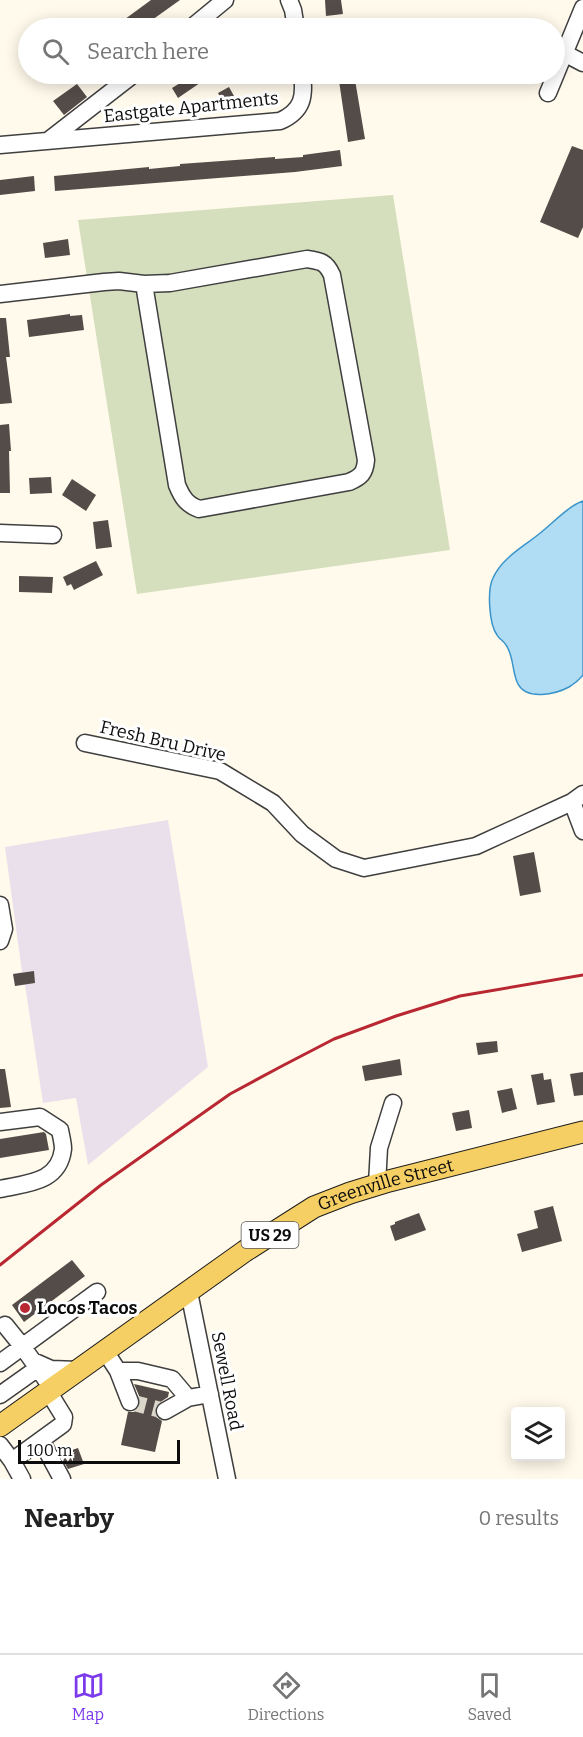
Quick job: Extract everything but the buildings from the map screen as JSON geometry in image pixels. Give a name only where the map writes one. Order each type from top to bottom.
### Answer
[{"type":"main road","name":"Greenville Street","points":[[0,1426],[245,1251],[314,1207],[377,1184],[583,1132]]},
{"type":"street","points":[[203,18],[225,0]]},
{"type":"street","points":[[289,0],[294,18]]},
{"type":"street","points":[[565,51],[583,8]]},
{"type":"street","points":[[565,54],[583,63]]},
{"type":"street","name":"Eastgate Apartments","points":[[48,141],[121,84]]},
{"type":"street","name":"Eastgate Apartments","points":[[0,145],[280,121],[293,114],[302,100],[303,84]]},
{"type":"street","points":[[548,93],[552,84]]},
{"type":"street","points":[[0,294],[119,281],[144,284],[170,283],[307,259],[319,261],[328,267],[332,275],[366,469],[349,482],[199,509],[182,498],[177,485],[144,284]]},
{"type":"street","points":[[0,533],[52,536]]},
{"type":"street","name":"Fresh Bru Drive","points":[[84,743],[220,771],[273,803],[302,834],[336,859],[364,868],[476,846],[578,798]]},
{"type":"street","points":[[578,798],[583,831]]},
{"type":"street","points":[[0,905],[3,929],[0,941]]},
{"type":"street","points":[[377,1184],[379,1148],[393,1103]]},
{"type":"street","points":[[0,1122],[40,1117],[60,1130],[63,1148],[57,1168],[47,1177],[0,1189]]},
{"type":"street","points":[[0,1363],[97,1292]]},
{"type":"street","name":"Sewell Road","points":[[189,1292],[227,1479]]},
{"type":"street","points":[[5,1325],[35,1364],[65,1421],[12,1461]]},
{"type":"street","points":[[105,1351],[118,1371],[130,1402]]},
{"type":"street","points":[[35,1364],[51,1369],[78,1370]]},
{"type":"street","points":[[0,1395],[35,1364]]},
{"type":"street","points":[[118,1371],[138,1371],[172,1379],[188,1398]]},
{"type":"street","points":[[165,1411],[188,1398],[210,1394]]},
{"type":"street","points":[[41,1440],[62,1479]]},
{"type":"street","points":[[0,1445],[22,1479]]},
{"type":"shaded area","points":[[168,820],[208,1067],[88,1165],[76,1098],[43,1103],[25,985],[15,986],[13,974],[22,972],[5,847]]},
{"type":"green space","points":[[393,195],[450,550],[137,594],[78,220]]},
{"type":"water","points":[[583,501],[583,675],[571,686],[557,692],[528,693],[518,684],[509,649],[494,630],[490,607],[491,583],[507,559],[566,511]]},
{"type":"tunnel","points":[[130,1402],[165,1411]]},
{"type":"railway","points":[[0,1265],[101,1185],[230,1094],[334,1039],[460,996],[583,975]]},
{"type":"place","name":"Locos Tacos","points":[[25,1308]]}]
